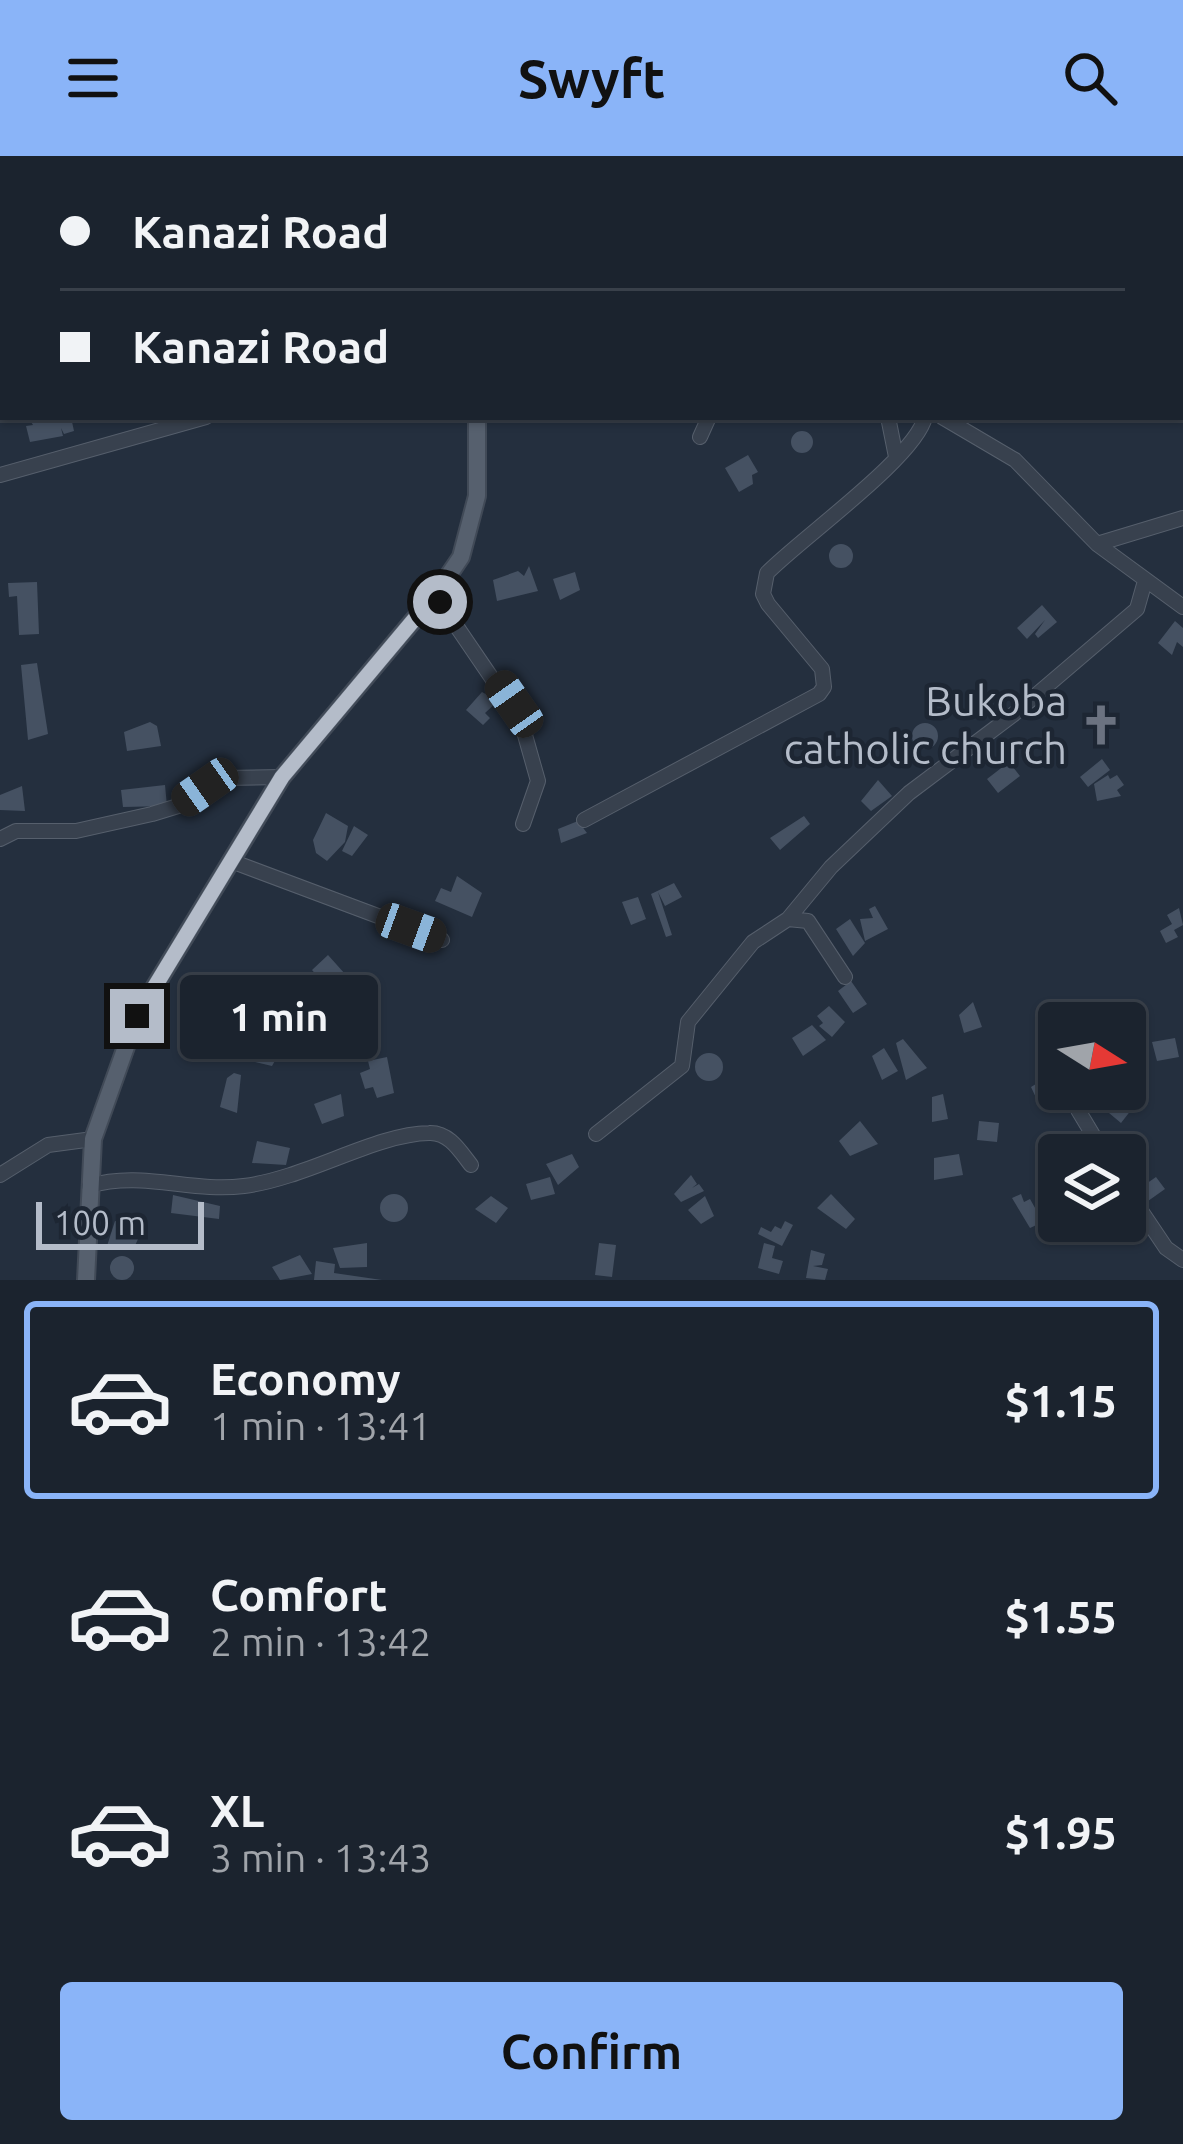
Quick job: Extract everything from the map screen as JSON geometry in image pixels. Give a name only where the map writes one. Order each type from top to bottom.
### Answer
[{"type":"main road","points":[[86,1280],[93,1139],[137,1016],[282,777],[438,591],[472,529],[477,420]]},
{"type":"street","points":[[140,420],[140,434]]},
{"type":"street","points":[[0,475],[194,420]]},
{"type":"street","points":[[700,437],[708,420]]},
{"type":"street","points":[[888,420],[896,457]]},
{"type":"street","points":[[584,820],[819,694],[825,675],[768,604],[763,594],[767,573],[896,457],[922,429],[924,420]]},
{"type":"street","points":[[947,420],[1015,460],[1097,544],[1183,607]]},
{"type":"street","points":[[1097,544],[1183,518]]},
{"type":"street","points":[[596,1134],[682,1066],[688,1022],[752,942],[788,919],[831,867],[909,793],[1014,714],[1137,609],[1145,581]]},
{"type":"street","points":[[438,591],[440,602],[521,721],[538,781],[523,824]]},
{"type":"street","points":[[0,839],[16,831],[76,831],[152,814],[178,806],[224,778],[282,777]]},
{"type":"street","points":[[231,862],[442,940]]},
{"type":"street","points":[[788,919],[812,925],[845,977]]},
{"type":"street","points":[[1078,1110],[1093,1134]]},
{"type":"street","points":[[89,1186],[144,1179],[237,1187],[274,1181],[382,1143],[431,1132],[444,1135],[471,1165]]},
{"type":"street","points":[[0,1174],[48,1145],[93,1139]]},
{"type":"street","points":[[1146,1218],[1166,1248],[1183,1260]]},
{"type":"building","points":[[30,420],[72,420],[74,431],[64,434],[61,428],[63,436],[30,442],[26,426],[33,425]]},
{"type":"building","points":[[802,431],[813,442],[802,453],[791,442]]},
{"type":"building","points":[[748,455],[758,472],[752,475],[753,484],[739,492],[725,468]]},
{"type":"building","points":[[841,544],[853,556],[841,568],[829,556]]},
{"type":"building","points":[[529,566],[538,591],[497,601],[493,580],[518,571],[524,576]]},
{"type":"building","points":[[575,572],[580,590],[560,600],[553,579]]},
{"type":"building","points":[[37,582],[39,634],[19,635],[17,596],[9,597],[8,583]]},
{"type":"building","points":[[1042,605],[1057,622],[1038,638],[1035,634],[1045,620],[1027,639],[1017,628]]},
{"type":"building","points":[[1175,621],[1183,628],[1183,647],[1177,642],[1172,655],[1158,643]]},
{"type":"building","points":[[37,663],[48,734],[28,740],[21,665]]},
{"type":"building","points":[[482,692],[498,701],[485,713],[490,718],[483,725],[466,710]]},
{"type":"building","points":[[150,722],[157,726],[161,746],[127,751],[124,732]]},
{"type":"building","points":[[925,723],[935,726],[935,746],[925,749],[915,746],[912,736],[915,726]]},
{"type":"building","points":[[1102,759],[1110,770],[1088,787],[1080,777]]},
{"type":"building","points":[[1009,762],[1020,776],[998,793],[987,779]]},
{"type":"building","points":[[1108,775],[1110,779],[1117,775],[1124,785],[1117,790],[1121,796],[1097,801],[1094,784]]},
{"type":"building","points":[[878,780],[892,796],[871,811],[861,801]]},
{"type":"building","points":[[165,785],[167,806],[123,807],[121,790]]},
{"type":"building","points":[[22,786],[25,811],[0,810],[0,795]]},
{"type":"building","points":[[326,813],[348,826],[345,842],[327,861],[316,853],[313,840]]},
{"type":"building","points":[[804,816],[810,824],[780,850],[770,838]]},
{"type":"building","points":[[578,821],[587,833],[561,843],[558,829]]},
{"type":"building","points":[[354,826],[368,835],[352,856],[342,851]]},
{"type":"building","points":[[457,876],[482,893],[472,917],[435,901],[441,888],[451,892]]},
{"type":"building","points":[[674,883],[682,897],[665,906],[658,892],[672,935],[666,937],[651,894]]},
{"type":"building","points":[[638,897],[646,919],[631,925],[622,902]]},
{"type":"building","points":[[875,906],[888,929],[865,941],[860,919],[873,918],[869,909]]},
{"type":"building","points":[[1179,908],[1183,925],[1174,930],[1178,937],[1166,943],[1160,931],[1172,924],[1167,915]]},
{"type":"building","points":[[850,919],[865,943],[853,956],[836,929]]},
{"type":"building","points":[[328,955],[354,984],[301,1032],[283,1012],[291,1005],[298,1013],[327,987],[312,970]]},
{"type":"building","points":[[851,981],[867,1004],[853,1013],[838,991]]},
{"type":"building","points":[[973,1002],[982,1027],[964,1033],[959,1015]]},
{"type":"building","points":[[829,1006],[845,1022],[832,1037],[819,1026],[823,1023],[817,1016]]},
{"type":"building","points":[[191,1009],[216,1019],[213,1036],[185,1024]]},
{"type":"building","points":[[812,1025],[826,1040],[803,1056],[792,1038]]},
{"type":"building","points":[[1175,1038],[1179,1057],[1157,1061],[1152,1042]]},
{"type":"building","points":[[903,1039],[927,1068],[906,1080],[896,1043]]},
{"type":"building","points":[[256,1042],[281,1050],[272,1066],[247,1060]]},
{"type":"building","points":[[884,1048],[898,1071],[882,1080],[872,1056]]},
{"type":"building","points":[[709,1053],[719,1057],[723,1067],[719,1077],[709,1081],[699,1077],[695,1067],[699,1057]]},
{"type":"building","points":[[387,1057],[394,1093],[377,1098],[373,1087],[365,1089],[360,1073],[370,1069],[368,1061]]},
{"type":"building","points":[[241,1075],[237,1113],[220,1107],[227,1078]]},
{"type":"building","points":[[341,1094],[344,1116],[322,1124],[314,1104]]},
{"type":"building","points":[[943,1094],[948,1119],[932,1122],[932,1097]]},
{"type":"building","points":[[1111,1110],[1131,1110],[1121,1123],[1109,1113]]},
{"type":"building","points":[[860,1121],[878,1144],[850,1156],[839,1141]]},
{"type":"building","points":[[979,1121],[999,1123],[997,1142],[977,1140]]},
{"type":"building","points":[[257,1141],[290,1148],[286,1165],[252,1163]]},
{"type":"building","points":[[572,1154],[579,1167],[558,1185],[546,1164]]},
{"type":"building","points":[[959,1154],[963,1175],[934,1180],[934,1158]]},
{"type":"building","points":[[691,1175],[697,1184],[692,1188],[699,1184],[704,1191],[681,1202],[674,1194]]},
{"type":"building","points":[[550,1177],[555,1194],[531,1200],[526,1184]]},
{"type":"building","points":[[1156,1177],[1165,1189],[1146,1202],[1146,1184]]},
{"type":"building","points":[[394,1194],[404,1198],[408,1208],[404,1218],[394,1222],[384,1218],[380,1208],[384,1198]]},
{"type":"building","points":[[831,1194],[855,1219],[846,1229],[817,1208]]},
{"type":"building","points":[[1021,1194],[1024,1202],[1030,1199],[1038,1224],[1030,1228],[1012,1198]]},
{"type":"building","points":[[173,1195],[220,1206],[219,1219],[171,1213]]},
{"type":"building","points":[[491,1196],[508,1208],[496,1223],[475,1209]]},
{"type":"building","points":[[705,1196],[714,1216],[701,1224],[688,1210]]},
{"type":"building","points":[[115,1221],[144,1226],[133,1250],[107,1246]]},
{"type":"building","points":[[785,1221],[793,1225],[782,1246],[758,1234],[761,1227],[771,1232],[775,1226],[781,1229]]},
{"type":"building","points":[[367,1243],[367,1267],[340,1268],[333,1248]]},
{"type":"building","points":[[599,1243],[616,1245],[612,1277],[595,1275]]},
{"type":"building","points":[[764,1243],[775,1246],[772,1258],[783,1261],[779,1274],[758,1268]]},
{"type":"building","points":[[811,1250],[825,1254],[822,1265],[813,1266],[828,1269],[825,1280],[806,1278]]},
{"type":"building","points":[[300,1255],[312,1274],[280,1280],[272,1267]]},
{"type":"building","points":[[122,1256],[131,1259],[131,1277],[122,1280],[113,1277],[110,1268],[113,1259]]},
{"type":"building","points":[[316,1261],[335,1264],[334,1273],[382,1280],[314,1280]]},
{"type":"place","name":"Bukoba catholic church","points":[[1101,725]]},
{"type":"route","points":[[137,1016],[282,777],[438,591],[440,602]]}]
